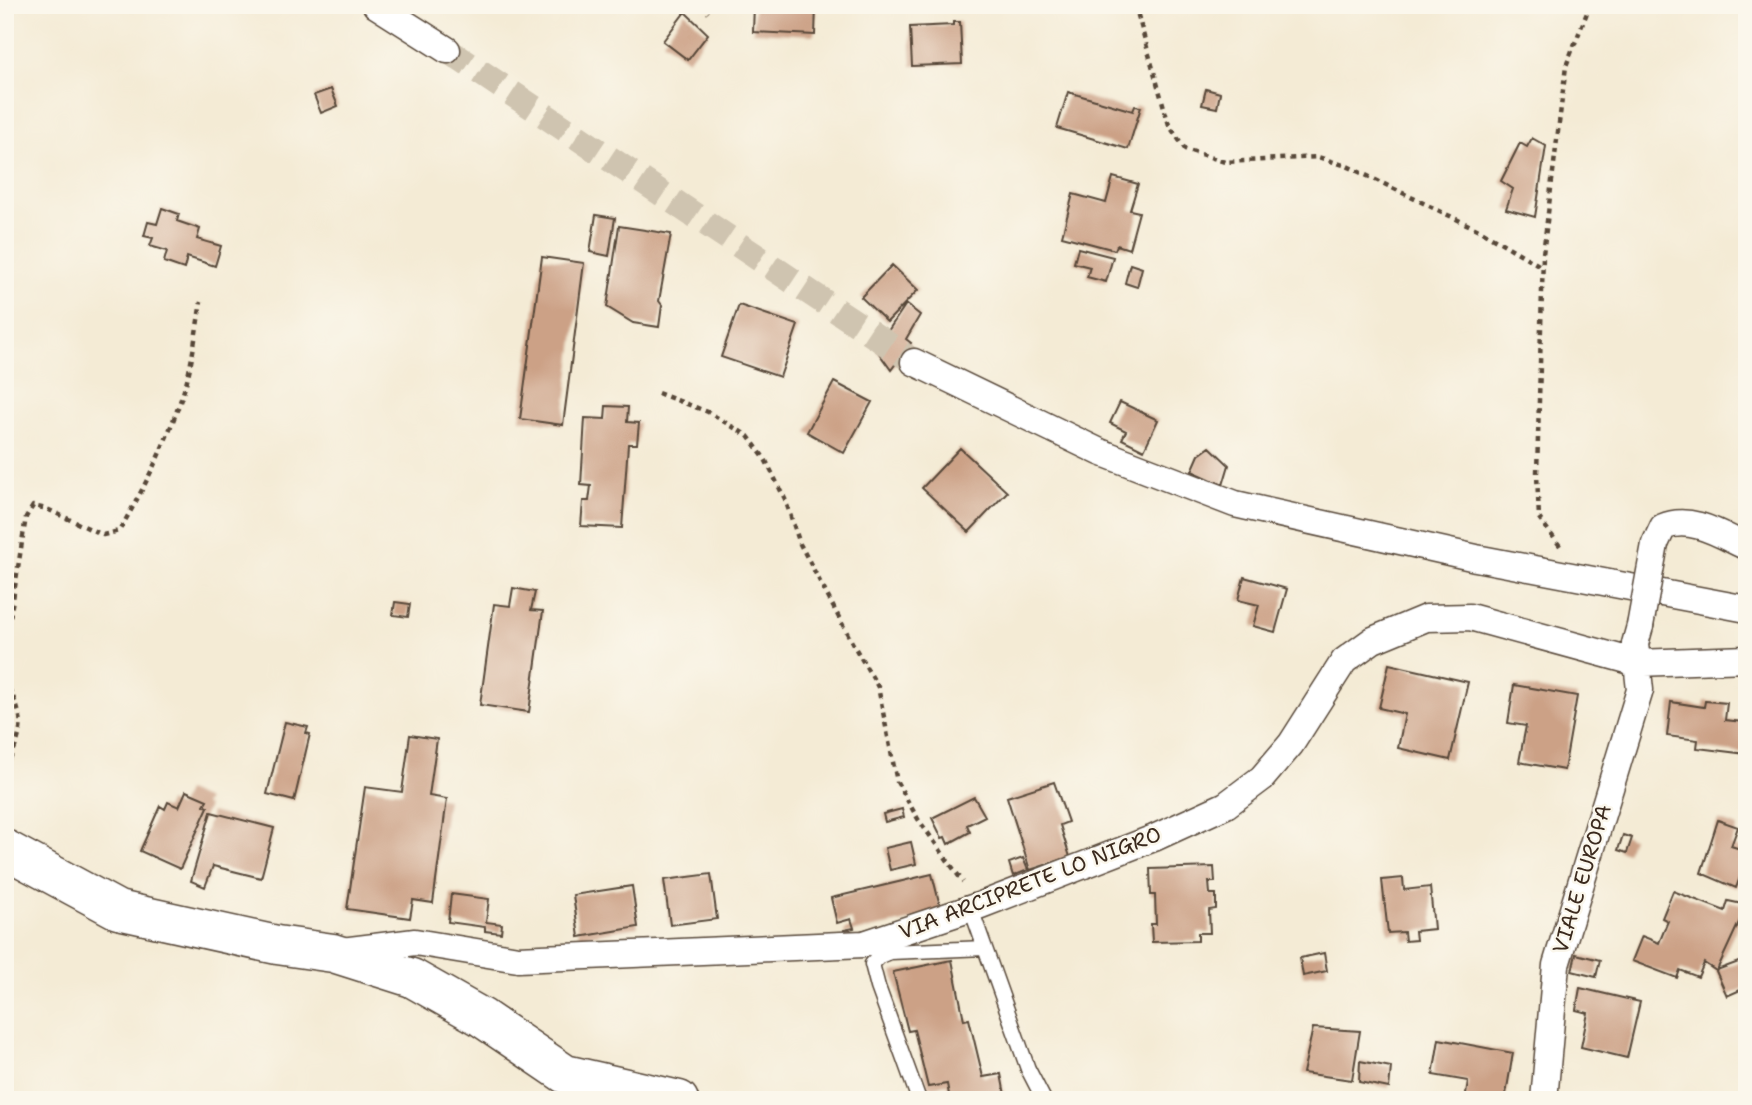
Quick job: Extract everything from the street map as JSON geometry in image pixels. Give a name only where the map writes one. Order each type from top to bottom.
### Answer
[{"type":"street","points":[[376,5],[447,50]]},
{"type":"street","points":[[914,362],[1100,452],[1235,503],[1476,558],[1747,609]]},
{"type":"street","name":"VIALE EUROPA","points":[[1544,1100],[1556,965],[1640,690],[1635,644],[1655,544],[1663,527],[1688,522],[1747,547]]},
{"type":"street","name":"VIA ARCIPRETE LO NIGRO","points":[[333,953],[415,942],[518,959],[864,944],[976,907],[1154,838],[1226,805],[1262,778],[1291,744],[1344,661],[1373,640],[1426,618],[1470,617],[1638,663],[1747,659]]},
{"type":"street","points":[[5,849],[118,910],[276,945],[333,953],[412,978],[481,1017],[565,1074],[679,1100]]},
{"type":"lane","points":[[976,907],[985,948],[1028,1069],[1044,1100]]},
{"type":"lane","points":[[919,1100],[878,988],[872,964],[880,956],[890,952],[985,948]]},
{"type":"path","points":[[701,5],[708,13]]},
{"type":"path","points":[[1135,5],[1169,125],[1185,149],[1225,162],[1318,157],[1347,166],[1483,232],[1543,268]]},
{"type":"path","points":[[1564,551],[1539,518],[1536,474],[1543,268],[1555,143],[1566,65],[1590,5]]},
{"type":"path","points":[[5,667],[6,643],[26,517],[33,506],[47,509],[103,535],[119,531],[136,502],[172,424],[186,384],[201,302]]},
{"type":"path","points":[[658,393],[708,412],[748,436],[765,459],[785,499],[800,544],[878,687],[897,782],[918,820],[976,907]]},
{"type":"path","points":[[5,679],[19,711],[20,732],[5,769]]},
{"type":"building","points":[[754,5],[816,5],[815,35],[753,32]]},
{"type":"building","points":[[685,12],[708,34],[688,60],[663,41]]},
{"type":"building","points":[[953,22],[960,22],[962,64],[912,66],[910,27],[953,25]]},
{"type":"building","points":[[331,89],[338,106],[321,113],[314,95]]},
{"type":"building","points":[[1206,89],[1220,93],[1217,108],[1202,105]]},
{"type":"building","points":[[1068,92],[1133,111],[1135,106],[1141,107],[1128,149],[1057,128]]},
{"type":"building","points":[[1532,138],[1546,146],[1535,217],[1506,209],[1513,189],[1501,181],[1520,143],[1527,147]]},
{"type":"building","points":[[1113,177],[1138,184],[1130,210],[1139,212],[1129,249],[1117,245],[1115,250],[1062,236],[1073,194],[1106,203]]},
{"type":"building","points":[[162,208],[179,214],[177,221],[200,229],[197,239],[221,246],[215,266],[187,257],[184,269],[164,262],[167,251],[150,246],[153,238],[144,236],[148,222],[157,224]]},
{"type":"building","points":[[596,215],[615,218],[609,256],[590,252]]},
{"type":"building","points":[[619,226],[671,234],[659,301],[662,305],[659,327],[633,323],[607,307]]},
{"type":"building","points":[[1078,248],[1113,257],[1106,282],[1087,277],[1090,267],[1074,263]]},
{"type":"building","points":[[542,257],[584,263],[563,425],[520,419]]},
{"type":"building","points":[[1130,264],[1142,268],[1137,287],[1125,283]]},
{"type":"building","points":[[892,265],[918,290],[887,322],[861,297]]},
{"type":"building","points":[[906,304],[920,315],[906,339],[911,343],[891,370],[876,349]]},
{"type":"building","points":[[739,305],[798,325],[780,377],[721,357]]},
{"type":"building","points":[[834,382],[872,402],[844,453],[807,432]]},
{"type":"building","points":[[1120,402],[1158,420],[1144,450],[1122,439],[1126,431],[1110,423]]},
{"type":"building","points":[[606,406],[628,407],[627,422],[639,423],[637,444],[628,444],[622,528],[581,526],[583,501],[589,501],[591,486],[581,485],[585,418],[605,419]]},
{"type":"building","points":[[1210,447],[1229,465],[1223,485],[1192,471],[1199,455]]},
{"type":"building","points":[[960,448],[1007,492],[969,532],[922,488]]},
{"type":"building","points":[[1244,577],[1287,589],[1275,632],[1253,626],[1259,605],[1238,600]]},
{"type":"building","points":[[513,588],[535,592],[531,610],[543,611],[529,712],[480,705],[494,604],[510,606]]},
{"type":"building","points":[[395,602],[410,604],[408,617],[393,615]]},
{"type":"building","points":[[1389,664],[1468,682],[1450,760],[1398,748],[1405,714],[1379,708]]},
{"type":"building","points":[[1514,685],[1577,696],[1564,770],[1519,762],[1526,726],[1508,723]]},
{"type":"building","points":[[1705,701],[1727,703],[1725,720],[1743,722],[1747,707],[1747,754],[1697,748],[1698,740],[1667,736],[1671,702],[1704,707]]},
{"type":"building","points":[[285,722],[308,727],[306,733],[310,734],[294,801],[267,794]]},
{"type":"building","points":[[410,735],[437,739],[429,796],[447,799],[433,903],[413,900],[410,918],[347,909],[365,787],[402,792]]},
{"type":"building","points":[[1054,782],[1068,822],[1060,825],[1070,857],[1030,870],[1007,797]]},
{"type":"building","points":[[186,791],[207,800],[204,805],[208,807],[180,869],[140,851],[160,806],[165,809],[168,802],[179,807]]},
{"type":"building","points":[[974,797],[985,816],[967,825],[970,832],[948,844],[932,818]]},
{"type":"building","points":[[902,809],[904,817],[885,822],[883,814]]},
{"type":"building","points":[[211,812],[274,828],[261,878],[213,866],[205,887],[191,881]]},
{"type":"building","points":[[1718,820],[1738,827],[1731,846],[1747,851],[1736,888],[1701,873]]},
{"type":"building","points":[[1623,835],[1632,838],[1627,853],[1618,850]]},
{"type":"building","points":[[911,842],[916,864],[890,870],[885,848]]},
{"type":"building","points":[[1023,858],[1028,870],[1013,876],[1009,863]]},
{"type":"building","points":[[1214,867],[1215,882],[1209,882],[1210,894],[1216,894],[1216,909],[1209,910],[1210,933],[1198,933],[1198,941],[1152,942],[1151,924],[1156,924],[1155,895],[1151,895],[1150,869]]},
{"type":"building","points":[[711,874],[717,919],[670,925],[664,880]]},
{"type":"building","points":[[932,874],[942,914],[845,934],[844,930],[854,928],[851,919],[837,923],[831,898]]},
{"type":"building","points":[[1403,878],[1404,890],[1430,887],[1434,929],[1415,931],[1416,940],[1405,941],[1404,932],[1388,933],[1382,880]]},
{"type":"building","points":[[632,886],[638,927],[579,937],[573,895]]},
{"type":"building","points":[[1673,891],[1725,911],[1728,901],[1747,905],[1717,970],[1744,960],[1747,967],[1747,987],[1727,996],[1716,971],[1704,963],[1698,977],[1680,970],[1677,978],[1632,961],[1642,936],[1659,943],[1668,921],[1662,918]]},
{"type":"building","points":[[451,894],[489,899],[486,922],[502,924],[501,933],[485,931],[485,927],[448,922]]},
{"type":"building","points":[[1324,953],[1327,971],[1303,976],[1300,958]]},
{"type":"building","points":[[1576,954],[1600,960],[1596,977],[1572,971]]},
{"type":"building","points":[[952,960],[964,1020],[969,1019],[983,1077],[1001,1074],[1006,1100],[950,1100],[947,1084],[928,1087],[914,1030],[908,1031],[893,972]]},
{"type":"building","points":[[1580,988],[1640,1002],[1627,1058],[1581,1047],[1588,1013],[1576,1010]]},
{"type":"building","points":[[1313,1028],[1360,1031],[1352,1080],[1303,1073]]},
{"type":"building","points":[[1439,1039],[1513,1053],[1505,1100],[1465,1100],[1468,1081],[1433,1075]]},
{"type":"building","points":[[1360,1061],[1391,1067],[1389,1088],[1359,1082]]},
{"type":"tunnel","points":[[447,50],[914,362]]}]
